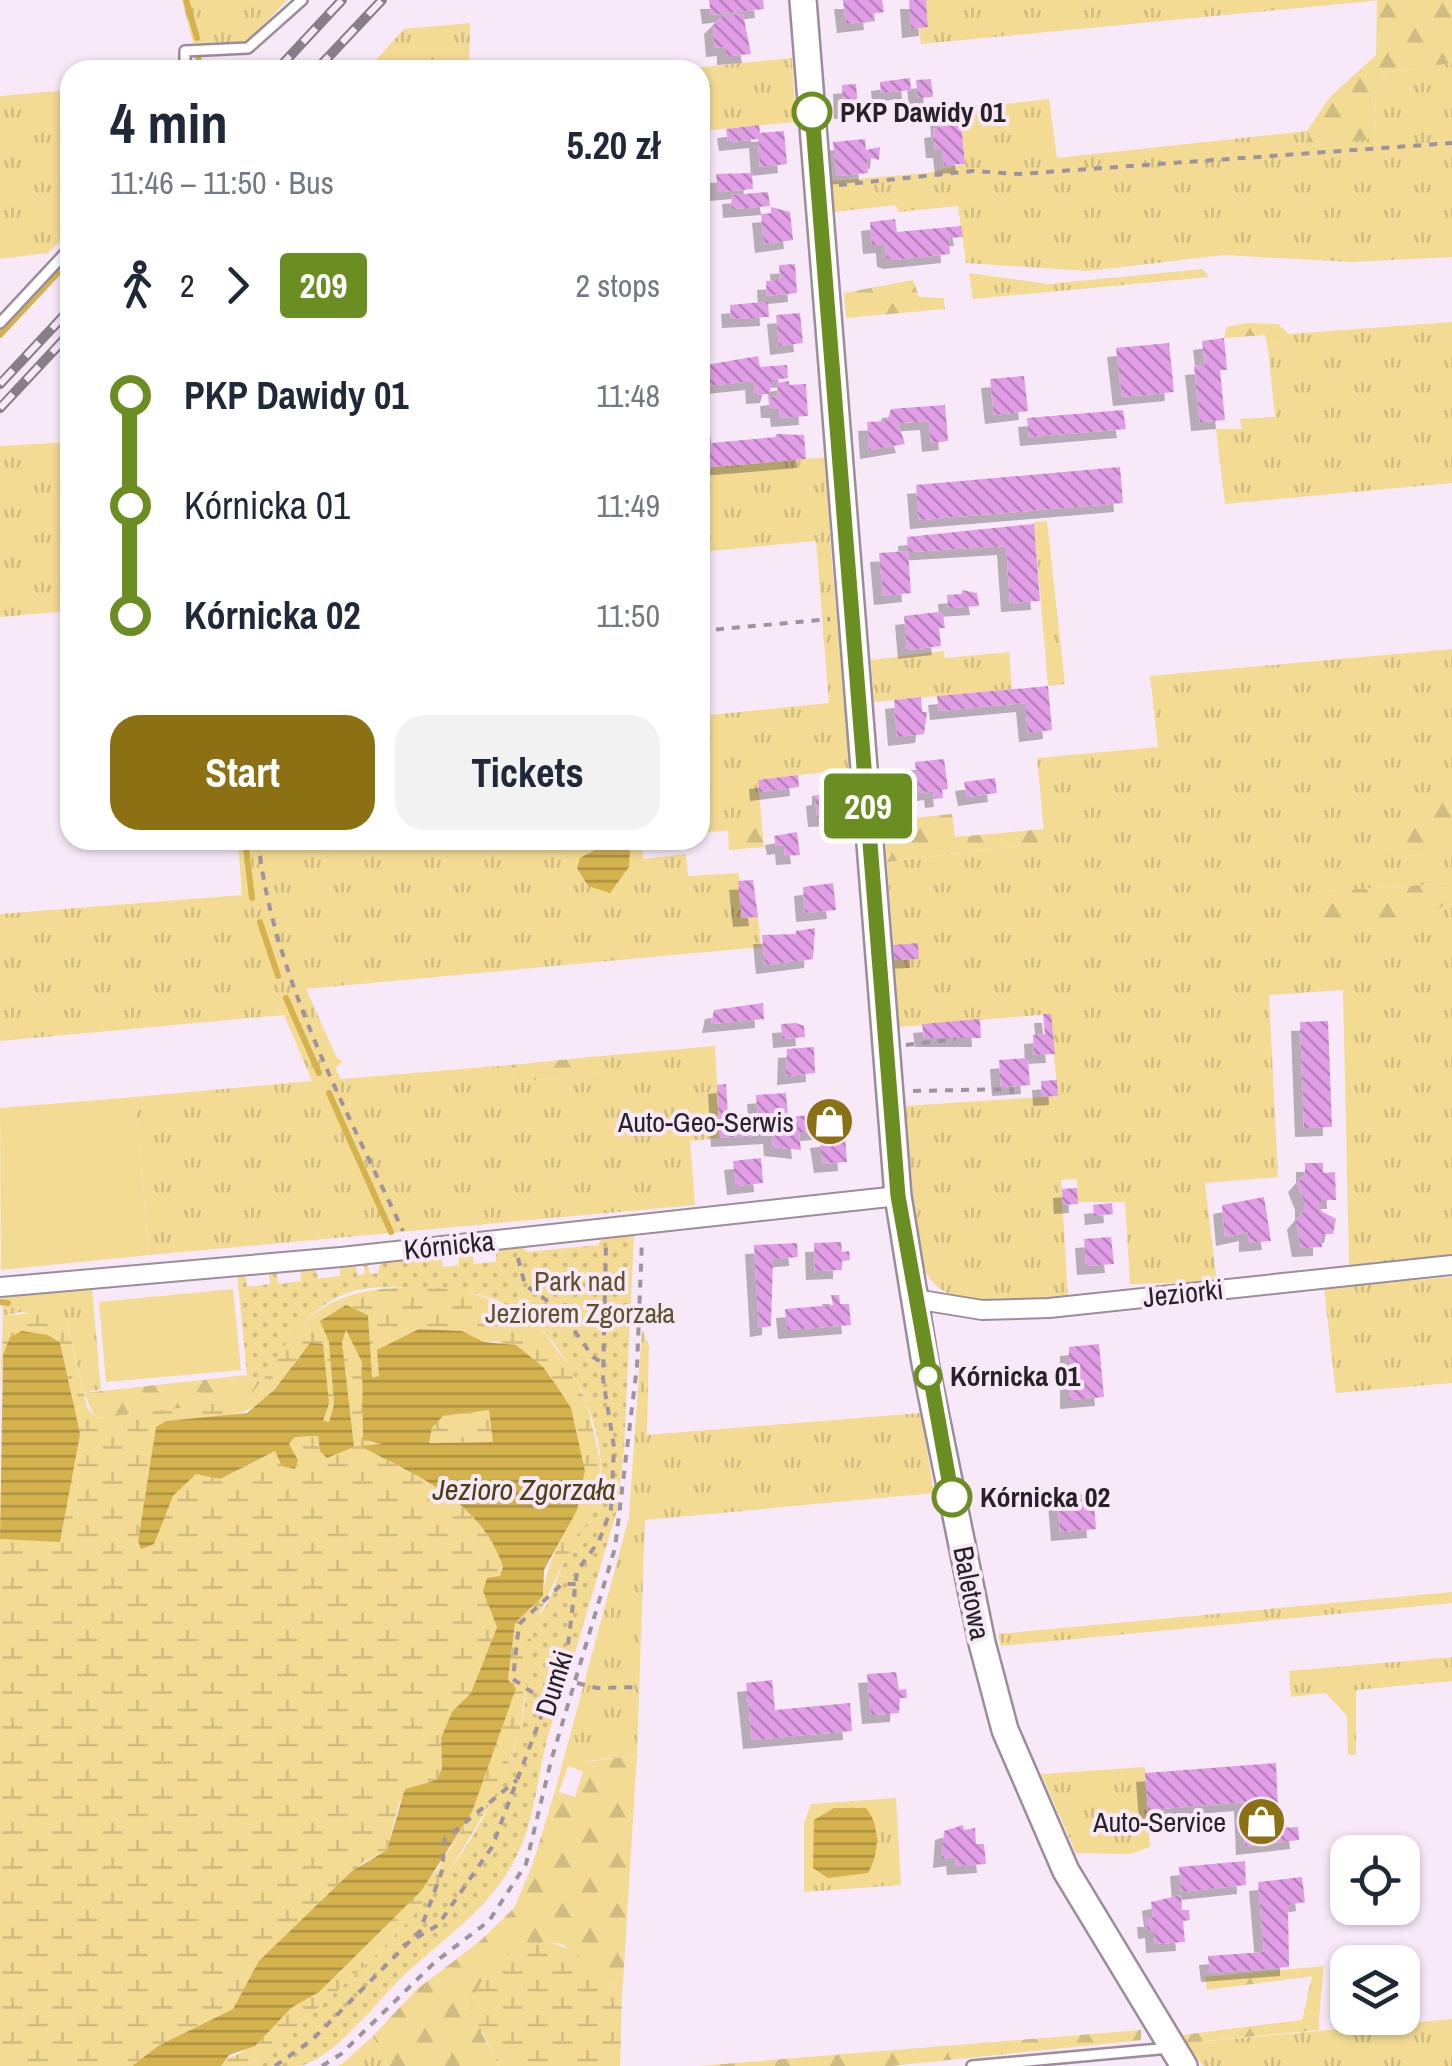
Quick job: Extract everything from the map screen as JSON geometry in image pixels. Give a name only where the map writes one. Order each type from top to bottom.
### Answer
[{"type":"street","name":"Baletowa","points":[[804,0],[898,1196],[915,1299],[982,1644],[1005,1730],[1066,1870],[1178,2057]]},
{"type":"street","name":"Kórnicka","points":[[0,1288],[606,1230],[898,1196]]},
{"type":"street","name":"Jeziorki","points":[[915,1299],[982,1310],[1049,1308],[1452,1265]]},
{"type":"lane","points":[[185,60],[185,51],[248,48],[302,0]]},
{"type":"lane","points":[[0,323],[60,259]]},
{"type":"lane","points":[[972,2066],[1178,2057]]},
{"type":"path","points":[[828,186],[973,171],[1018,174],[1452,144]]},
{"type":"path","points":[[710,630],[854,616]]},
{"type":"path","points":[[259,850],[264,898],[300,999],[412,1248]]},
{"type":"path","points":[[900,1045],[956,1040]]},
{"type":"path","points":[[904,1091],[998,1088],[1012,1089],[1012,1095]]},
{"type":"path","name":"Dumki","points":[[322,2066],[341,2054],[435,1962],[488,1920],[526,1864],[551,1761],[615,1548],[627,1473],[642,1226]]},
{"type":"path","points":[[403,1946],[426,1936],[446,1915],[457,1893],[492,1847],[568,1645],[576,1571],[599,1541],[614,1493],[614,1448],[604,1364],[606,1230]]},
{"type":"path","points":[[516,1238],[525,1285],[560,1310],[593,1357],[604,1364]]},
{"type":"path","points":[[546,1702],[513,1679],[520,1624],[562,1584],[576,1584]]},
{"type":"path","points":[[577,1682],[597,1688],[640,1687]]},
{"type":"path","points":[[276,2066],[312,2040],[420,1930],[442,1872],[445,1838],[520,1777]]},
{"type":"green space","points":[[182,0],[287,0],[247,42],[193,43]]},
{"type":"green space","points":[[926,0],[1382,0],[921,44],[919,28],[928,27]]},
{"type":"green space","points":[[1377,0],[1452,0],[1452,63],[1383,73],[1376,89],[1374,139],[1311,146],[1307,131],[1330,97],[1376,55]]},
{"type":"green space","points":[[470,23],[469,60],[376,60],[404,29]]},
{"type":"green space","points":[[792,58],[796,122],[710,130],[710,66]]},
{"type":"green space","points":[[1452,63],[1452,257],[1352,262],[1224,255],[1088,271],[966,263],[958,206],[898,212],[896,205],[834,212],[831,181],[927,173],[965,164],[960,109],[1049,99],[1057,158],[1307,131],[1312,146],[1374,138],[1376,89],[1383,73]]},
{"type":"green space","points":[[60,91],[60,241],[48,253],[0,259],[0,96]]},
{"type":"green space","points":[[1203,269],[1209,277],[973,299],[969,273],[1048,284]]},
{"type":"green space","points":[[913,280],[919,297],[944,298],[945,309],[846,318],[844,293]]},
{"type":"green space","points":[[1452,322],[1452,483],[1225,504],[1216,429],[1242,429],[1240,419],[1275,417],[1268,349],[1289,334]]},
{"type":"green space","points":[[1278,324],[1289,334],[1268,349],[1265,335],[1224,338],[1227,327]]},
{"type":"green space","points":[[60,443],[60,612],[0,617],[0,446]]},
{"type":"green space","points":[[828,457],[830,540],[850,769],[758,780],[762,827],[710,832],[710,715],[829,703],[816,541],[710,551],[710,467]]},
{"type":"green space","points":[[1047,521],[1065,684],[1048,686],[1034,522]]},
{"type":"green space","points":[[1452,649],[1452,790],[1436,788],[1428,826],[1395,830],[1393,858],[1452,851],[1452,883],[1312,892],[1452,905],[1452,1255],[1349,1265],[1343,990],[1269,995],[1278,1177],[1205,1183],[1217,1282],[1130,1284],[1125,1202],[1077,1202],[1077,1179],[1061,1180],[1068,1298],[981,1303],[942,1290],[928,1276],[919,1255],[905,1106],[1058,1096],[1050,1014],[899,1027],[887,862],[1045,842],[1037,758],[1158,747],[1150,676]]},
{"type":"green space","points":[[944,651],[945,658],[1009,652],[1012,689],[874,702],[871,660]]},
{"type":"green space","points":[[1436,788],[1452,790],[1452,851],[1393,858],[1383,850],[1383,840],[1395,830],[1428,826],[1426,797]]},
{"type":"green space","points":[[952,814],[955,837],[1045,829],[1045,842],[887,862],[883,821]]},
{"type":"green space","points":[[762,827],[764,847],[729,850],[728,830]]},
{"type":"green space","points":[[239,850],[643,850],[643,859],[686,854],[688,876],[739,873],[742,918],[758,917],[761,947],[306,989],[337,1058],[343,1061],[335,1068],[341,1079],[511,1065],[516,1082],[602,1073],[601,1056],[715,1046],[720,1138],[690,1141],[695,1205],[149,1255],[135,1097],[312,1081],[284,1015],[0,1041],[0,914],[242,895]]},
{"type":"green space","points":[[1452,883],[1452,905],[1444,904],[1424,924],[1321,931],[1309,899],[1312,892]]},
{"type":"green space","points":[[601,1056],[603,1073],[516,1082],[511,1065]]},
{"type":"green space","points":[[135,1097],[149,1255],[1,1270],[0,1108]]},
{"type":"green space","name":"Park nad Jeziorem Zgorzała","points":[[634,1234],[624,1450],[617,1510],[547,1738],[531,1817],[517,1855],[481,1907],[403,1976],[327,2052],[300,2066],[246,2066],[372,1959],[444,1878],[474,1833],[500,1785],[519,1733],[536,1621],[595,1505],[601,1464],[592,1417],[568,1365],[536,1324],[517,1310],[472,1293],[445,1289],[376,1288],[346,1293],[302,1324],[262,1383],[247,1375],[237,1273],[246,1276],[247,1287],[270,1284],[269,1271],[276,1272],[279,1284],[301,1281],[300,1269],[316,1268],[318,1279],[340,1276],[340,1265],[356,1264],[357,1275],[365,1274],[363,1263],[367,1262],[370,1274],[378,1273],[381,1259],[441,1253],[443,1267],[459,1265],[458,1255],[472,1254],[474,1264],[496,1262],[496,1248],[521,1245],[527,1252],[598,1245],[603,1236]]},
{"type":"green space","points":[[1452,1277],[1452,1383],[1336,1393],[1324,1288]]},
{"type":"green space","points":[[454,1287],[519,1310],[538,1325],[572,1370],[587,1404],[601,1464],[592,1522],[563,1563],[536,1621],[520,1730],[500,1787],[445,1878],[420,1911],[353,1978],[246,2066],[221,2066],[221,2061],[241,2053],[291,2008],[319,1992],[438,1869],[472,1812],[508,1681],[515,1623],[543,1596],[550,1565],[581,1492],[584,1465],[576,1429],[498,1341],[484,1342],[462,1331],[419,1329],[379,1377],[371,1378],[368,1315],[329,1334],[334,1404],[329,1422],[323,1422],[301,1353],[270,1393],[244,1411],[166,1421],[156,1428],[138,1541],[196,1474],[220,1479],[275,1451],[280,1459],[298,1460],[289,1444],[295,1437],[318,1436],[320,1451],[327,1457],[353,1446],[342,1342],[342,1333],[350,1331],[362,1362],[368,1442],[382,1444],[362,1447],[425,1481],[463,1508],[493,1544],[503,1567],[500,1576],[483,1591],[497,1626],[471,1693],[441,1737],[442,1768],[437,1780],[399,1802],[387,1850],[362,1863],[260,1961],[233,2009],[158,2046],[132,2066],[0,2066],[0,1539],[60,1541],[69,1442],[60,1343],[3,1355],[0,1392],[3,1316],[34,1313],[67,1322],[87,1408],[96,1418],[246,1400],[286,1342],[323,1308],[362,1292]]},
{"type":"green space","points":[[92,1288],[101,1389],[84,1393],[67,1322],[21,1312],[3,1316],[2,1297]]},
{"type":"green space","points":[[233,1289],[241,1370],[106,1382],[99,1302]]},
{"type":"green space","points":[[642,1329],[649,1346],[647,1435],[921,1413],[934,1493],[645,1520],[637,1755],[587,1761],[584,1772],[568,1766],[559,1792],[555,1791],[629,1517]]},
{"type":"green space","points":[[247,1375],[262,1383],[247,1400],[217,1407],[95,1418],[84,1393]]},
{"type":"green space","points":[[489,1410],[494,1442],[429,1443],[432,1428],[443,1416]]},
{"type":"green space","points":[[1452,1592],[1452,1603],[1001,1646],[998,1634]]},
{"type":"green space","points":[[1452,1657],[1452,1681],[1356,1690],[1356,1755],[1348,1754],[1347,1716],[1326,1693],[1291,1697],[1289,1671]]},
{"type":"green space","points":[[637,1755],[622,1998],[612,1984],[562,1944],[545,1942],[511,1953],[481,2032],[499,2066],[388,2066],[373,2036],[416,1990],[480,1941],[514,1908],[532,1866],[555,1791],[575,1797],[586,1762]]},
{"type":"green space","points":[[1145,1767],[1150,1847],[1130,1854],[1076,1853],[1041,1774]]},
{"type":"green space","points":[[896,1798],[901,1885],[804,1892],[804,1823],[811,1804]]},
{"type":"green space","points":[[545,1942],[568,1949],[589,1962],[622,1998],[620,2066],[499,2066],[471,2009],[476,1994],[488,1971],[505,1956]]},
{"type":"green space","points":[[1324,1966],[1319,2018],[1302,2021],[1314,1967]]},
{"type":"green space","points":[[1314,1967],[1314,1976],[1207,1990],[1205,1977]]},
{"type":"green space","points":[[1319,2018],[1319,2030],[1186,2043],[1182,2035]]},
{"type":"green space","points":[[1452,2019],[1452,2066],[1203,2066],[1186,2043],[1330,2030],[1330,2035],[1420,2035],[1420,2022]]},
{"type":"green space","points":[[1141,2030],[1141,2040],[892,2066],[698,2066]]},
{"type":"green space","points":[[373,2036],[388,2066],[338,2066],[343,2063]]},
{"type":"water","points":[[595,850],[630,851],[629,867],[610,893],[588,886],[577,868],[580,858]]},
{"type":"water","name":"Jezioro Zgorzała","points":[[346,1305],[368,1315],[372,1378],[379,1376],[377,1350],[419,1329],[462,1331],[484,1342],[516,1345],[543,1367],[571,1408],[585,1471],[577,1510],[544,1570],[543,1596],[515,1623],[508,1680],[516,1688],[472,1812],[422,1890],[319,1992],[291,2008],[255,2046],[229,2055],[221,2066],[132,2066],[158,2046],[233,2009],[259,1961],[352,1871],[387,1850],[405,1789],[437,1780],[442,1768],[441,1738],[452,1712],[471,1693],[497,1627],[483,1591],[487,1578],[500,1576],[503,1567],[479,1524],[444,1493],[360,1446],[382,1444],[363,1440],[362,1362],[346,1330],[342,1342],[354,1447],[327,1458],[320,1451],[318,1436],[295,1437],[289,1444],[298,1460],[295,1469],[282,1466],[275,1451],[220,1479],[196,1474],[173,1496],[154,1544],[141,1549],[138,1541],[156,1427],[166,1421],[247,1413],[274,1390],[310,1343],[323,1344],[329,1403],[323,1421],[329,1422],[334,1404],[329,1342],[320,1321]],"holes":[[[489,1410],[493,1442],[429,1443],[432,1428],[443,1416]]]},
{"type":"water","points":[[22,1331],[48,1335],[60,1343],[80,1434],[60,1542],[0,1539],[3,1355],[10,1337]]},
{"type":"water","points":[[834,1808],[866,1808],[871,1815],[877,1840],[868,1873],[828,1878],[813,1868],[814,1820]]},
{"type":"building","points":[[709,0],[763,0],[764,9],[711,15]]},
{"type":"building","points":[[843,0],[882,0],[884,12],[872,14],[873,21],[846,24]]},
{"type":"building","points":[[909,0],[926,0],[928,27],[911,29]]},
{"type":"building","points":[[743,14],[751,54],[726,56],[726,47],[715,48],[713,25],[722,16]]},
{"type":"building","points":[[910,78],[911,90],[881,93],[880,82]]},
{"type":"building","points":[[931,79],[933,97],[918,98],[916,80]]},
{"type":"building","points":[[856,84],[858,109],[843,110],[842,85]]},
{"type":"building","points":[[960,112],[965,164],[944,165],[942,149],[935,149],[933,129],[940,128],[939,114]]},
{"type":"building","points":[[759,125],[760,133],[784,131],[787,164],[760,167],[758,139],[728,142],[726,129]]},
{"type":"building","points":[[865,139],[866,150],[880,147],[879,160],[867,157],[868,173],[837,176],[833,142]]},
{"type":"building","points":[[752,173],[753,189],[718,192],[716,174]]},
{"type":"building","points":[[768,192],[770,206],[732,209],[731,195]]},
{"type":"building","points":[[771,207],[790,212],[793,240],[764,244],[761,214],[771,213]]},
{"type":"building","points":[[895,219],[897,232],[961,226],[963,237],[949,238],[950,254],[893,260],[886,258],[885,244],[872,245],[870,222]]},
{"type":"building","points":[[795,264],[797,293],[767,296],[766,281],[780,280],[779,265]]},
{"type":"building","points":[[768,302],[769,317],[731,319],[730,305]]},
{"type":"building","points":[[800,313],[803,343],[779,346],[776,315]]},
{"type":"building","points":[[1224,338],[1227,370],[1220,370],[1225,420],[1200,422],[1194,366],[1205,365],[1202,341]]},
{"type":"building","points":[[1169,343],[1174,392],[1122,397],[1116,348]]},
{"type":"building","points":[[758,356],[760,367],[787,365],[788,378],[773,380],[769,394],[755,395],[754,381],[710,386],[710,364]]},
{"type":"building","points":[[1024,376],[1028,411],[994,415],[990,379]]},
{"type":"building","points":[[789,381],[789,385],[806,384],[808,416],[780,418],[779,409],[770,409],[769,397],[778,396],[777,383]]},
{"type":"building","points":[[945,405],[948,441],[931,443],[929,421],[898,423],[905,444],[869,450],[867,422],[887,421],[891,409]]},
{"type":"building","points":[[1123,410],[1126,429],[1029,437],[1027,418]]},
{"type":"building","points":[[710,432],[711,443],[776,434],[804,435],[806,459],[710,467]]},
{"type":"building","points":[[1120,467],[1123,503],[919,520],[916,485]]},
{"type":"building","points":[[1034,524],[1040,601],[1010,603],[1006,546],[908,552],[907,537]]},
{"type":"building","points":[[908,551],[911,593],[883,596],[879,553]]},
{"type":"building","points":[[962,590],[977,593],[979,606],[948,608],[947,595],[962,594]]},
{"type":"building","points":[[943,614],[945,628],[939,628],[941,646],[907,650],[904,616]]},
{"type":"building","points":[[1048,686],[1052,730],[1028,733],[1025,703],[939,711],[937,696]]},
{"type":"building","points":[[921,697],[922,712],[927,712],[924,734],[897,737],[894,700]]},
{"type":"building","points":[[944,759],[948,789],[942,790],[943,798],[934,799],[933,791],[919,793],[915,762]]},
{"type":"building","points":[[798,775],[799,787],[759,792],[758,780]]},
{"type":"building","points":[[995,778],[997,793],[967,797],[964,782]]},
{"type":"building","points":[[837,785],[839,817],[817,818],[815,797],[821,796],[821,787]]},
{"type":"building","points":[[797,832],[800,855],[785,856],[784,845],[776,846],[774,836]]},
{"type":"building","points":[[753,880],[758,917],[742,918],[738,881]]},
{"type":"building","points":[[833,883],[836,910],[805,913],[803,887]]},
{"type":"building","points":[[815,928],[813,959],[765,965],[762,935],[796,934]]},
{"type":"building","points":[[918,943],[919,959],[894,960],[893,945]]},
{"type":"building","points":[[763,1003],[764,1019],[711,1024],[714,1010]]},
{"type":"building","points":[[1043,1014],[1051,1014],[1055,1054],[1034,1055],[1033,1035],[1045,1034]]},
{"type":"building","points":[[980,1019],[981,1038],[924,1038],[922,1024]]},
{"type":"building","points":[[1328,1021],[1332,1127],[1304,1128],[1300,1022]]},
{"type":"building","points":[[781,1024],[804,1026],[805,1037],[782,1039]]},
{"type":"building","points":[[814,1047],[815,1073],[786,1076],[787,1049]]},
{"type":"building","points":[[1028,1058],[1030,1085],[1001,1087],[999,1060]]},
{"type":"building","points":[[1057,1080],[1058,1096],[1042,1097],[1041,1081]]},
{"type":"building","points":[[726,1084],[728,1115],[748,1114],[748,1120],[758,1120],[756,1095],[786,1093],[788,1117],[842,1112],[844,1129],[799,1133],[801,1150],[773,1147],[772,1135],[720,1138],[717,1085]]},
{"type":"building","points":[[845,1136],[847,1162],[823,1164],[819,1139]]},
{"type":"building","points":[[761,1158],[763,1183],[736,1186],[733,1161]]},
{"type":"building","points":[[1305,1163],[1323,1163],[1323,1173],[1335,1172],[1336,1200],[1321,1200],[1321,1211],[1336,1219],[1333,1234],[1322,1234],[1322,1247],[1301,1248],[1296,1221],[1304,1211],[1304,1201],[1297,1183],[1305,1174]]},
{"type":"building","points":[[1077,1188],[1078,1204],[1063,1205],[1062,1189]]},
{"type":"building","points":[[1264,1197],[1271,1241],[1248,1243],[1248,1232],[1225,1237],[1222,1205]]},
{"type":"building","points":[[1112,1203],[1113,1214],[1094,1216],[1093,1205]]},
{"type":"building","points":[[1111,1237],[1114,1264],[1086,1266],[1084,1239]]},
{"type":"building","points":[[841,1242],[842,1252],[849,1251],[850,1260],[842,1261],[842,1270],[815,1271],[814,1243]]},
{"type":"building","points":[[797,1243],[798,1257],[773,1259],[771,1326],[759,1328],[754,1245]]},
{"type":"building","points":[[831,1295],[839,1295],[840,1304],[849,1304],[851,1325],[787,1330],[785,1309],[833,1305]]},
{"type":"building","points":[[1099,1344],[1104,1397],[1069,1400],[1069,1347]]},
{"type":"building","points":[[1093,1493],[1096,1529],[1060,1532],[1057,1496]]},
{"type":"building","points":[[896,1672],[899,1690],[906,1689],[907,1698],[900,1698],[899,1713],[871,1715],[867,1674]]},
{"type":"building","points":[[772,1680],[775,1710],[850,1703],[852,1731],[752,1740],[746,1683]]},
{"type":"building","points":[[1276,1763],[1279,1828],[1298,1827],[1299,1840],[1245,1846],[1243,1802],[1148,1810],[1145,1773]]},
{"type":"building","points":[[963,1825],[964,1830],[975,1828],[976,1844],[984,1844],[986,1864],[956,1866],[955,1857],[942,1859],[944,1831]]},
{"type":"building","points":[[1245,1861],[1246,1885],[1181,1892],[1179,1867]]},
{"type":"building","points":[[1302,1877],[1305,1902],[1288,1905],[1289,1967],[1210,1973],[1208,1956],[1264,1952],[1258,1882]]},
{"type":"building","points":[[1181,1895],[1182,1910],[1189,1910],[1190,1920],[1183,1921],[1185,1942],[1155,1944],[1154,1929],[1147,1930],[1146,1918],[1153,1918],[1151,1902]]},
{"type":"waterway","points":[[186,0],[197,38]]},
{"type":"waterway","points":[[198,55],[199,60]]},
{"type":"waterway","points":[[0,335],[60,271]]},
{"type":"waterway","points":[[246,850],[252,898]]},
{"type":"waterway","points":[[260,922],[278,976]]},
{"type":"waterway","points":[[286,998],[319,1073]]},
{"type":"waterway","points":[[329,1093],[391,1232]]},
{"type":"waterway","points":[[0,1302],[8,1303]]},
{"type":"railway","points":[[286,60],[342,0]]},
{"type":"railway","points":[[325,60],[382,0]]},
{"type":"railway","points":[[0,384],[60,320]]},
{"type":"railway","points":[[0,408],[60,344]]},
{"type":"bus line","name":"209","points":[[812,112],[898,1196],[920,1336],[952,1497]]},
{"type":"place","name":"PKP Dawidy 01","points":[[812,112]]},
{"type":"place","name":"Auto-Geo-Serwis","points":[[829,1122]]},
{"type":"place","name":"Kórnicka 01","points":[[928,1376]]},
{"type":"place","name":"Kórnicka 02","points":[[952,1497]]},
{"type":"place","name":"Auto-Service","points":[[1261,1822]]}]
